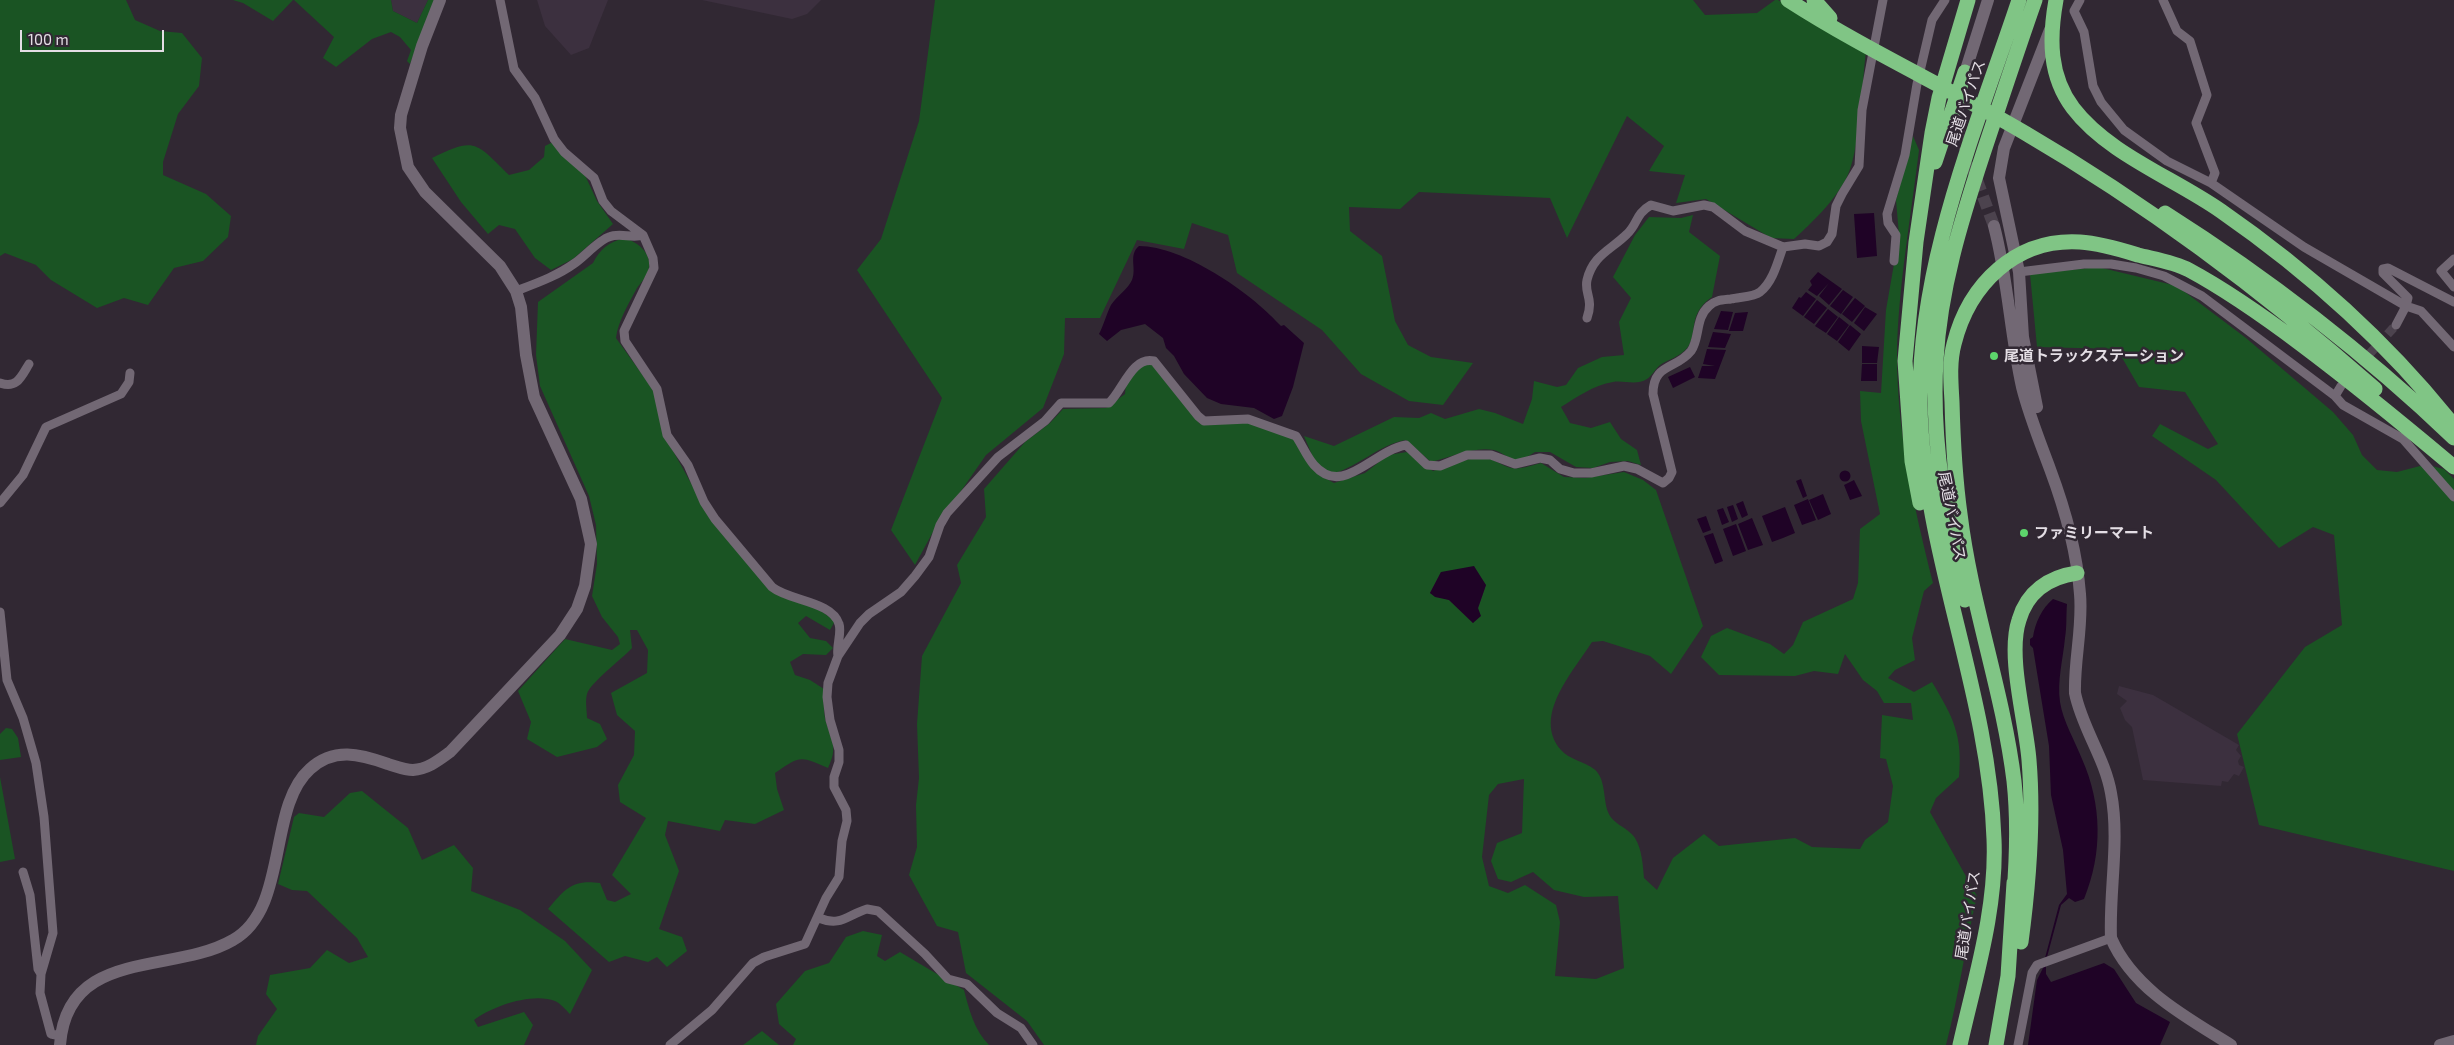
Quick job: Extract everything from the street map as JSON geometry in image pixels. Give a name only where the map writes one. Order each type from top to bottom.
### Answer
[{"type":"highway","points":[[1788,0],[1811,5],[1868,43],[2027,131],[2140,197],[2249,268],[2346,342],[2454,438]]},
{"type":"highway","points":[[1794,0],[1811,5],[1868,43]]},
{"type":"highway","points":[[1968,0],[1939,98],[1932,133],[1916,242],[1905,362],[1912,461],[1923,518],[1971,682]]},
{"type":"highway","name":"尾道バイパス","points":[[1960,1045],[1989,914],[1994,842],[1987,763],[1926,480],[1920,405],[1922,363],[1930,290],[1943,233],[1962,168],[2019,0]]},
{"type":"highway","name":"尾道バイパス","points":[[1996,1045],[2008,976],[2014,893],[2010,813],[2005,775],[1989,694],[1956,564],[1942,483],[1935,401],[1936,360],[1946,285],[1963,216],[2035,0]]},
{"type":"highway","points":[[2056,0],[2051,48],[2053,68],[2060,86],[2072,107],[2087,125],[2110,144],[2216,207],[2301,271],[2348,312],[2400,363],[2454,426]]},
{"type":"highway","points":[[1916,242],[1934,164],[1965,72]]},
{"type":"highway","points":[[2027,131],[2136,204],[2290,317],[2406,416],[2454,463]]},
{"type":"highway","points":[[2014,893],[2017,852],[2014,781],[2009,748],[1976,610],[1960,515],[1952,423],[1951,366],[1953,345],[1964,312],[1980,286],[2003,264],[2032,249],[2052,243],[2081,242],[2114,248],[2186,268],[2266,318],[2379,403],[2454,467]]},
{"type":"highway","points":[[2001,1045],[2021,940],[2030,849],[2029,760],[2018,679],[2016,632],[2024,606],[2040,587],[2051,580],[2077,573]]},
{"type":"street","points":[[0,612],[7,680],[23,718],[34,756],[44,817],[53,933],[41,974],[40,992],[51,1034],[60,1040],[74,1002],[91,984],[117,970],[216,948],[234,940],[249,929],[258,916],[267,892],[290,801],[299,780],[319,761],[326,757],[348,753],[412,770],[434,764],[450,752],[560,635],[577,609],[590,564],[591,544],[586,518],[572,477],[534,397],[526,355],[521,307],[516,291],[500,266],[424,192],[408,166],[400,128],[401,115],[422,46],[440,0]]},
{"type":"street","points":[[500,0],[514,69],[535,98],[554,140],[564,152],[594,178],[603,201],[611,211],[643,235],[653,258],[654,268],[624,331],[624,336],[633,356],[657,389],[662,421],[667,435],[688,465],[715,519],[772,587],[781,594],[823,607],[835,618],[840,625],[838,656]]},
{"type":"street","points":[[1587,318],[1592,305],[1587,282],[1598,256],[1629,233],[1641,211],[1651,205],[1673,210],[1704,205],[1713,207],[1745,231],[1783,247],[1805,244],[1819,246],[1827,242],[1832,234],[1836,206],[1859,166],[1862,110],[1883,0]]},
{"type":"street","points":[[1894,261],[1896,235],[1888,223],[1887,214],[1905,155],[1917,84],[1932,20],[1945,0]]},
{"type":"street","points":[[1958,128],[1958,100],[1988,0]]},
{"type":"street","points":[[2063,0],[2035,67],[2003,156],[1999,178],[2019,272],[2020,312],[2026,360],[2051,470],[2069,530],[2077,573],[2081,614],[2075,693],[2078,705],[2105,771],[2111,792],[2114,816],[2111,938],[2116,948],[2150,990],[2164,1002],[2231,1045]]},
{"type":"street","points":[[2080,0],[2074,12],[2084,32],[2093,86],[2101,102],[2124,130],[2167,161],[2211,183],[2304,247],[2406,306],[2421,312],[2454,347]]},
{"type":"street","points":[[2163,0],[2177,31],[2190,41],[2207,95],[2196,123],[2215,173],[2211,183]]},
{"type":"street","points":[[1994,226],[2004,270],[2011,331],[2023,388],[2036,432],[2051,470]]},
{"type":"street","points":[[516,291],[551,278],[574,264],[608,237],[621,234],[637,237],[643,235]]},
{"type":"street","points":[[670,1045],[712,1010],[753,963],[764,957],[805,944],[838,877],[842,841],[848,821],[846,810],[834,787],[834,777],[839,762],[840,750],[838,739],[830,720],[828,697],[828,683],[838,656],[860,623],[869,614],[901,592],[915,576],[929,557],[940,525],[947,513],[998,457],[1045,421],[1061,403],[1109,403],[1117,395],[1136,366],[1140,362],[1147,360],[1154,361],[1204,421],[1248,419],[1296,436],[1313,464],[1323,474],[1336,478],[1351,475],[1375,457],[1394,447],[1406,445],[1427,465],[1440,466],[1467,455],[1491,455],[1515,464],[1540,458],[1550,460],[1560,469],[1574,473],[1591,473],[1624,466],[1637,469],[1663,483],[1672,472],[1653,394],[1653,384],[1661,370],[1684,359],[1692,350],[1701,315],[1707,307],[1715,301],[1759,293],[1768,283],[1783,247]]},
{"type":"street","points":[[2454,259],[2441,271],[2454,286]]},
{"type":"street","points":[[2019,272],[2084,264],[2111,264],[2136,268],[2164,276],[2202,296],[2335,396],[2343,405],[2403,439],[2454,497]]},
{"type":"street","points":[[2396,324],[2406,306],[2408,298],[2383,274],[2383,269],[2388,268],[2454,302]]},
{"type":"street","points":[[0,383],[10,386],[14,384],[29,364]]},
{"type":"street","points":[[0,503],[23,475],[46,427],[121,394],[129,382],[130,373]]},
{"type":"street","points":[[2335,396],[2341,386]]},
{"type":"street","points":[[24,872],[30,895],[38,969],[41,974]]},
{"type":"street","points":[[818,918],[828,922],[840,922],[866,908],[878,911],[925,954],[948,979],[967,984],[997,1013],[1020,1028],[1033,1045]]},
{"type":"street","points":[[2018,1045],[2032,973],[2037,965],[2111,938]]},
{"type":"street","points":[[2440,1045],[2454,1041]]},
{"type":"shaded area","points":[[391,0],[428,0],[417,23],[393,11]]},
{"type":"shaded area","points":[[537,0],[608,0],[589,48],[571,55],[545,26]]},
{"type":"shaded area","points":[[702,0],[821,0],[807,14],[792,19]]},
{"type":"shaded area","points":[[1874,213],[1877,256],[1857,258],[1854,214]]},
{"type":"shaded area","points":[[1139,246],[1156,248],[1175,254],[1215,273],[1251,298],[1281,326],[1284,325],[1304,343],[1293,387],[1282,416],[1274,419],[1254,408],[1221,404],[1207,398],[1184,374],[1174,356],[1166,348],[1163,338],[1145,324],[1121,330],[1107,341],[1099,334],[1111,305],[1132,280],[1134,253]]},
{"type":"shaded area","points":[[1818,272],[1842,289],[1829,305],[1819,296],[1829,283],[1817,296],[1808,290],[1812,285],[1810,281]]},
{"type":"shaded area","points":[[1843,290],[1853,297],[1841,314],[1830,306]]},
{"type":"shaded area","points":[[1806,292],[1816,299],[1803,316],[1792,308],[1799,297],[1801,298]]},
{"type":"shaded area","points":[[1855,298],[1865,306],[1852,322],[1842,314]]},
{"type":"shaded area","points":[[1817,300],[1827,308],[1814,324],[1804,317]]},
{"type":"shaded area","points":[[1865,307],[1877,314],[1864,331],[1854,323]]},
{"type":"shaded area","points":[[1828,309],[1838,317],[1826,333],[1815,326]]},
{"type":"shaded area","points":[[1721,311],[1733,312],[1728,330],[1714,329]]},
{"type":"shaded area","points":[[1748,312],[1743,331],[1729,331],[1735,313]]},
{"type":"shaded area","points":[[1839,317],[1849,325],[1837,341],[1827,334]]},
{"type":"shaded area","points":[[1850,325],[1861,334],[1849,351],[1838,342]]},
{"type":"shaded area","points":[[1713,332],[1731,334],[1725,348],[1708,347]]},
{"type":"shaded area","points":[[1862,346],[1879,347],[1877,363],[1862,363]]},
{"type":"shaded area","points":[[1707,349],[1726,350],[1715,379],[1698,378],[1702,366],[1715,366],[1703,364]]},
{"type":"shaded area","points":[[1862,364],[1877,364],[1877,381],[1861,381]]},
{"type":"shaded area","points":[[1690,367],[1695,377],[1673,388],[1668,377]]},
{"type":"shaded area","points":[[1843,471],[1847,471],[1850,476],[1849,480],[1843,481],[1840,478],[1840,474]]},
{"type":"shaded area","points":[[1801,479],[1807,496],[1803,498],[1796,481]]},
{"type":"shaded area","points":[[1854,480],[1862,496],[1850,500],[1844,485]]},
{"type":"shaded area","points":[[1823,494],[1831,514],[1818,520],[1809,500]]},
{"type":"shaded area","points":[[1808,499],[1816,520],[1802,525],[1794,505]]},
{"type":"shaded area","points":[[1743,501],[1748,515],[1742,518],[1736,504]]},
{"type":"shaded area","points":[[1733,505],[1738,519],[1732,522],[1727,507]]},
{"type":"shaded area","points":[[1785,507],[1795,533],[1772,542],[1762,516]]},
{"type":"shaded area","points":[[1723,508],[1729,522],[1722,525],[1717,510]]},
{"type":"shaded area","points":[[1706,516],[1711,530],[1703,533],[1697,519]]},
{"type":"shaded area","points":[[1752,518],[1763,545],[1748,550],[1738,524]]},
{"type":"shaded area","points":[[1736,524],[1746,551],[1733,556],[1723,529]]},
{"type":"shaded area","points":[[1713,533],[1723,561],[1715,564],[1704,536]]},
{"type":"shaded area","points":[[1474,566],[1486,585],[1478,608],[1481,616],[1473,623],[1449,600],[1435,597],[1430,593],[1441,572]]},
{"type":"shaded area","points":[[2053,599],[2067,604],[2066,634],[2060,678],[2060,702],[2066,724],[2089,776],[2098,829],[2095,864],[2084,899],[2075,902],[2069,898],[2061,905],[2047,957],[2045,958],[2059,905],[2067,894],[2063,850],[2051,795],[2049,746],[2030,639],[2033,637],[2035,626],[2042,611]]},
{"type":"shaded area","points":[[2119,686],[2153,695],[2239,745],[2236,750],[2241,756],[2238,761],[2239,765],[2244,767],[2239,776],[2234,774],[2228,782],[2222,781],[2221,786],[2143,780],[2132,727],[2125,720],[2120,708],[2127,701],[2117,694]]},
{"type":"shaded area","points":[[2104,963],[2114,969],[2136,1003],[2170,1022],[2160,1045],[2028,1045],[2037,980],[2044,966],[2046,965],[2046,974],[2051,982]]},
{"type":"green space","points":[[0,0],[126,0],[135,20],[160,31],[182,33],[202,58],[199,86],[178,114],[163,162],[163,175],[206,194],[231,216],[228,237],[203,261],[174,268],[148,305],[124,298],[97,308],[51,280],[36,265],[5,253],[0,256]]},
{"type":"green space","points":[[233,0],[293,0],[273,21],[243,3]]},
{"type":"green space","points":[[294,0],[391,0],[393,11],[417,23],[428,0],[434,0],[410,64],[407,61],[411,50],[400,37],[391,32],[372,39],[336,67],[323,58],[334,37]]},
{"type":"green space","points":[[935,0],[1693,0],[1705,15],[1757,13],[1775,0],[1778,0],[1866,51],[1860,117],[1851,167],[1846,179],[1829,203],[1794,239],[1771,238],[1706,199],[1676,203],[1685,175],[1649,171],[1664,146],[1627,116],[1567,238],[1550,198],[1419,192],[1400,209],[1349,207],[1350,231],[1382,256],[1395,321],[1408,345],[1431,357],[1473,363],[1443,405],[1409,401],[1361,374],[1322,330],[1237,273],[1228,235],[1192,223],[1184,249],[1137,240],[1100,318],[1065,318],[1064,354],[1043,408],[986,455],[934,530],[915,565],[891,530],[942,398],[857,270],[881,239],[919,121]]},
{"type":"green space","points":[[1913,136],[1919,150],[1900,304],[1897,354],[1898,384],[1903,442],[1919,526],[1933,583],[1924,591],[1912,638],[1915,660],[1895,670],[1888,678],[1914,692],[1932,682],[1951,716],[1958,738],[1959,777],[1936,798],[1930,812],[1977,896],[1946,1045],[1044,1045],[1027,1021],[966,973],[958,932],[937,926],[909,875],[917,847],[916,805],[919,778],[917,724],[922,656],[961,583],[957,565],[986,517],[984,489],[1025,442],[1050,423],[1063,409],[1106,408],[1125,394],[1126,383],[1145,362],[1156,366],[1200,424],[1250,422],[1294,438],[1310,464],[1321,475],[1334,483],[1365,473],[1388,455],[1407,452],[1433,471],[1463,461],[1482,458],[1515,468],[1541,463],[1564,477],[1585,478],[1624,472],[1643,480],[1656,490],[1703,626],[1671,674],[1650,656],[1603,641],[1592,642],[1558,694],[1551,723],[1553,737],[1564,753],[1598,773],[1601,778],[1606,807],[1610,816],[1635,838],[1641,852],[1644,878],[1657,890],[1673,858],[1704,834],[1719,846],[1795,838],[1812,847],[1860,849],[1865,840],[1888,822],[1893,786],[1886,759],[1880,758],[1882,715],[1913,720],[1911,703],[1884,703],[1877,691],[1863,680],[1845,654],[1838,674],[1814,671],[1795,676],[1719,675],[1701,657],[1711,636],[1727,628],[1770,644],[1784,654],[1793,645],[1803,622],[1853,599],[1858,583],[1860,529],[1880,514],[1861,421],[1860,391],[1881,393],[1886,310],[1899,235],[1896,200]],"holes":[[[1441,572],[1486,585],[1473,623],[1449,600],[1430,593]],[[1524,779],[1522,833],[1497,843],[1491,861],[1498,879],[1511,882],[1533,872],[1554,890],[1584,897],[1618,896],[1624,968],[1596,979],[1555,976],[1560,922],[1556,905],[1525,885],[1508,893],[1489,886],[1482,857],[1489,795],[1498,784]]]},
{"type":"green space","points":[[553,142],[584,173],[597,201],[613,224],[573,259],[551,270],[535,258],[515,229],[499,225],[488,234],[461,202],[432,158],[458,147],[475,146],[509,175],[529,170],[544,157],[545,146]]},
{"type":"green space","points":[[1693,215],[1689,232],[1720,256],[1712,297],[1703,304],[1698,312],[1688,346],[1683,352],[1660,365],[1649,378],[1643,381],[1617,382],[1599,386],[1561,407],[1570,423],[1591,428],[1610,422],[1621,439],[1637,450],[1641,465],[1628,461],[1610,462],[1593,468],[1576,467],[1550,452],[1535,452],[1519,462],[1497,451],[1486,449],[1462,453],[1431,462],[1406,440],[1387,446],[1332,474],[1317,467],[1304,436],[1334,446],[1394,417],[1419,418],[1431,413],[1445,419],[1479,409],[1523,424],[1532,399],[1534,381],[1557,387],[1566,385],[1578,368],[1602,357],[1624,355],[1619,322],[1631,298],[1613,277],[1635,235],[1649,217],[1681,218]]},
{"type":"green space","points":[[624,238],[634,242],[644,250],[649,260],[649,266],[647,274],[624,312],[616,338],[654,391],[667,440],[692,485],[767,584],[817,608],[835,621],[830,630],[806,616],[798,623],[810,638],[826,641],[833,648],[826,655],[803,654],[790,662],[795,675],[810,680],[824,689],[825,718],[833,749],[833,755],[828,768],[812,761],[801,759],[790,763],[775,773],[777,789],[784,810],[755,824],[725,820],[720,831],[668,821],[665,835],[679,871],[659,929],[682,937],[687,951],[667,967],[657,957],[648,962],[625,956],[609,962],[548,909],[559,896],[576,884],[600,883],[607,900],[615,902],[631,894],[612,875],[646,818],[620,802],[618,785],[634,755],[635,731],[617,715],[611,693],[647,673],[648,650],[637,630],[630,630],[632,648],[589,689],[586,700],[587,718],[600,724],[607,739],[597,747],[557,757],[527,739],[531,722],[518,691],[565,639],[612,650],[620,644],[618,637],[602,617],[592,596],[597,564],[596,525],[589,496],[540,386],[536,355],[538,302],[593,263],[606,247]]},
{"type":"green space","points":[[2098,267],[2177,286],[2246,338],[2333,412],[2353,435],[2362,455],[2377,470],[2397,472],[2420,466],[2432,466],[2444,469],[2454,479],[2454,871],[2259,825],[2237,734],[2305,647],[2342,625],[2334,535],[2313,527],[2279,548],[2216,480],[2152,436],[2160,424],[2208,449],[2218,444],[2185,392],[2139,387],[2117,349],[2037,347],[2030,274]]},
{"type":"green space","points":[[6,728],[12,729],[18,738],[21,757],[0,760],[0,734]]},
{"type":"green space","points":[[0,777],[15,859],[0,862]]},
{"type":"green space","points":[[362,791],[408,828],[422,860],[454,845],[473,868],[471,891],[520,910],[565,941],[592,970],[570,1014],[555,1001],[536,998],[502,1005],[474,1020],[478,1027],[524,1012],[533,1025],[524,1045],[256,1045],[258,1036],[277,1009],[266,994],[270,975],[310,968],[327,950],[349,963],[368,957],[357,938],[307,891],[292,890],[278,884],[294,817],[299,813],[324,817],[350,793]]},
{"type":"green space","points":[[863,931],[882,935],[877,956],[885,961],[900,952],[964,990],[970,1012],[979,1033],[989,1045],[793,1045],[796,1039],[779,1024],[776,1004],[805,971],[829,963],[846,937]]},
{"type":"green space","points":[[762,1031],[779,1045],[743,1045]]},
{"type":"tunnel","points":[[1958,129],[1994,226]]},
{"type":"tunnel","points":[[2351,374],[2396,325]]},
{"type":"place","name":"尾道トラックステーション","points":[[1994,356]]},
{"type":"place","name":"ファミリーマート","points":[[2024,533]]}]
